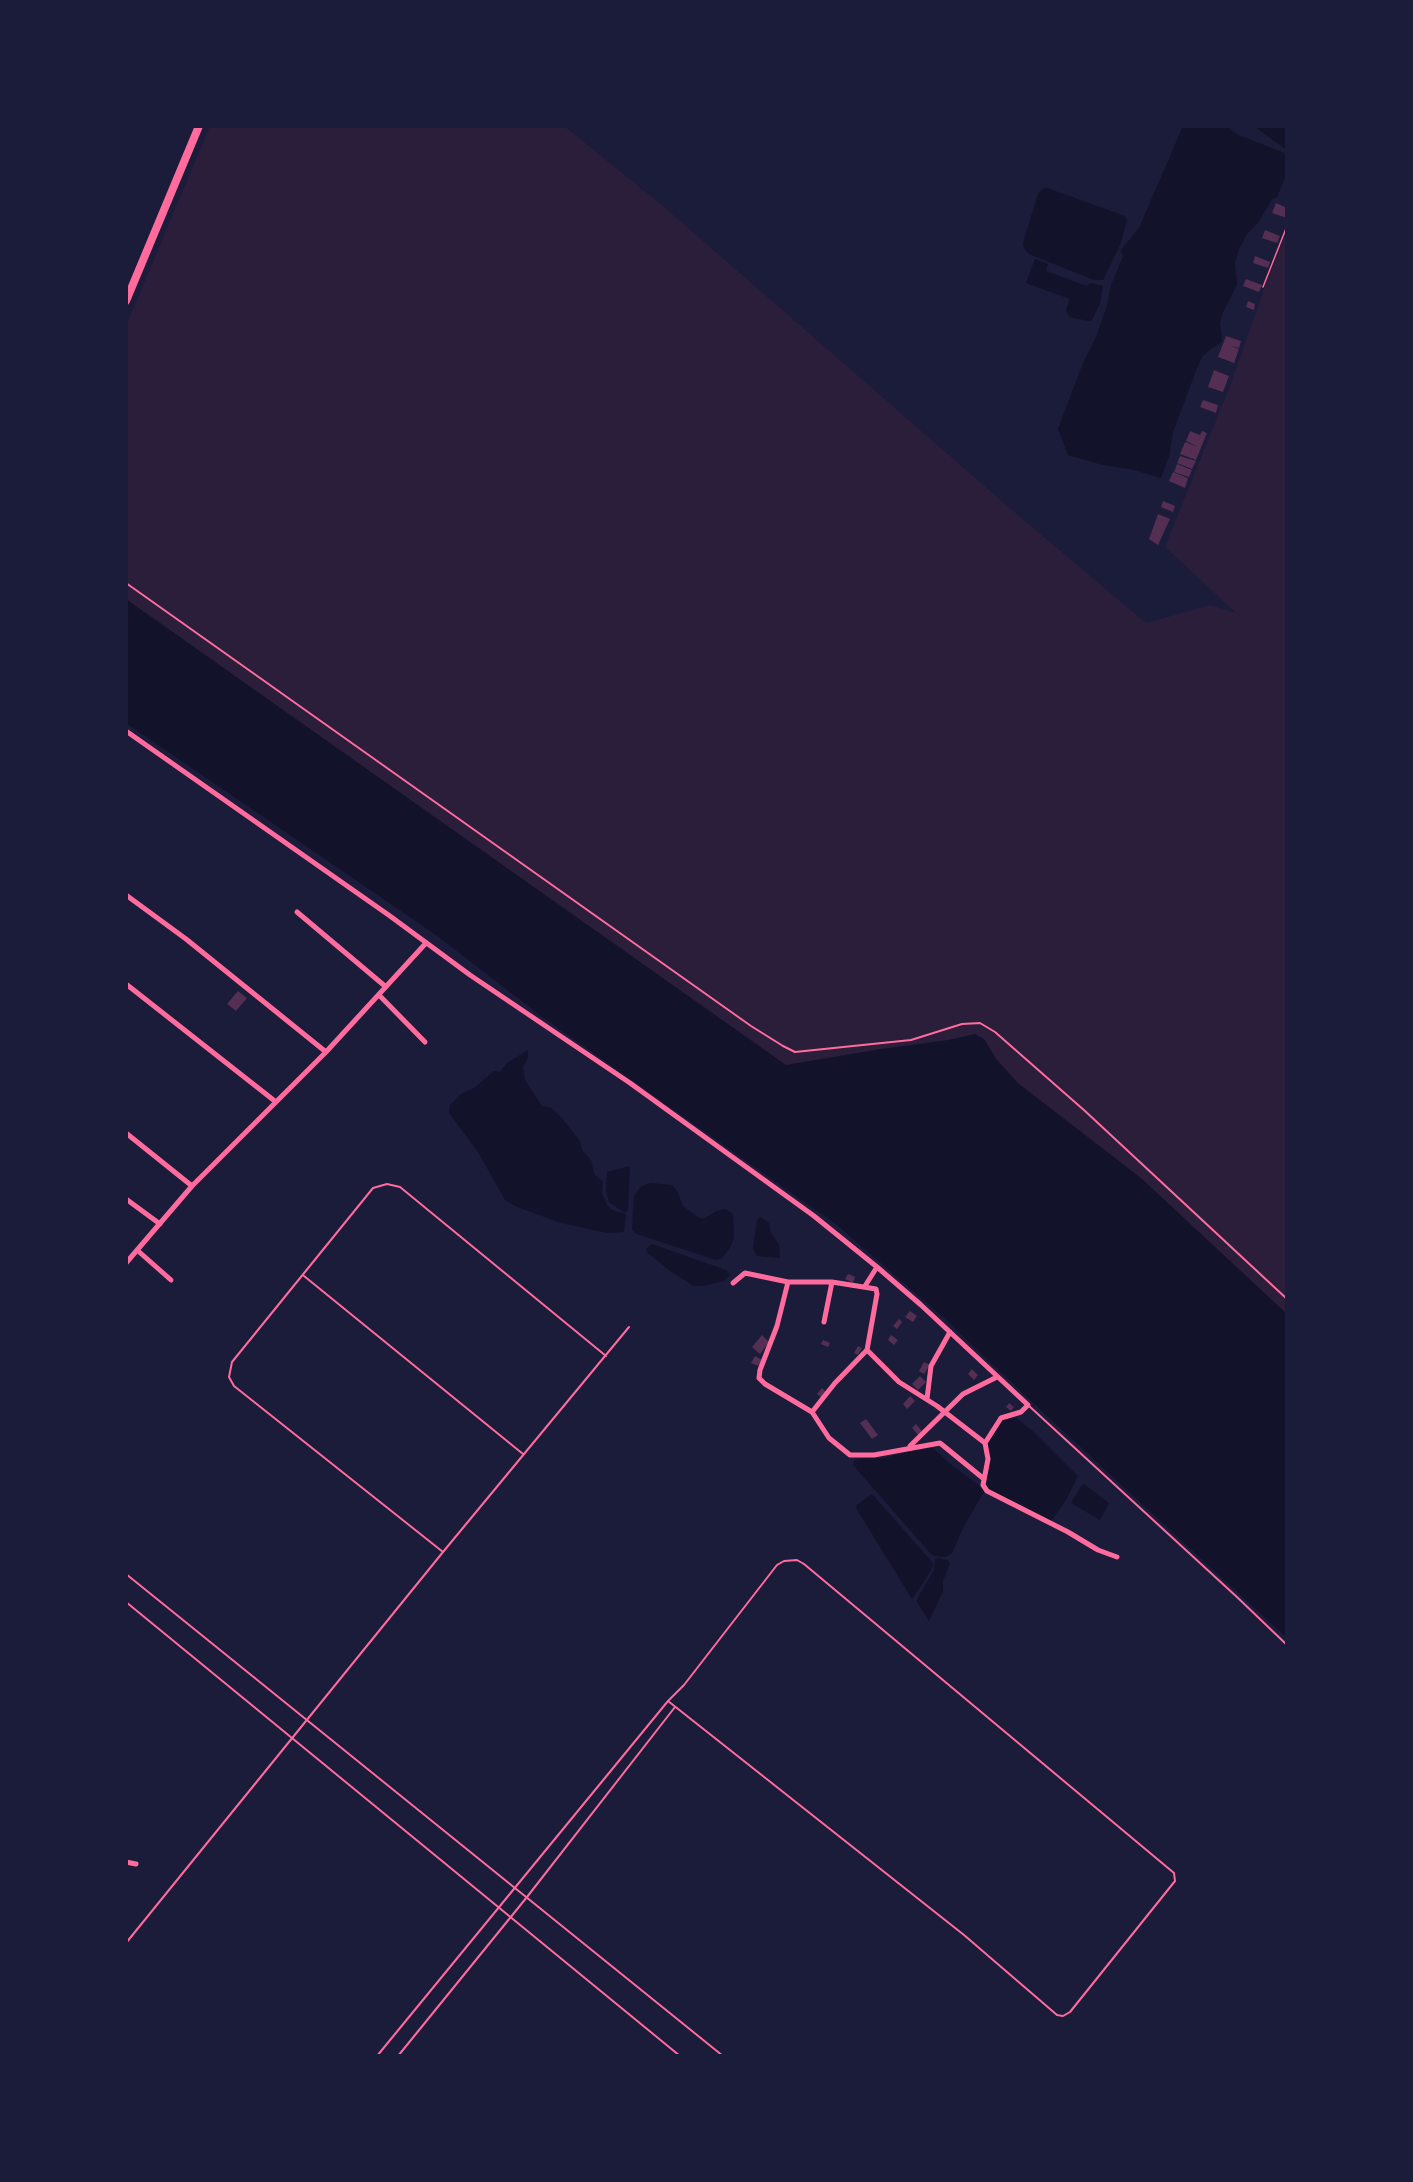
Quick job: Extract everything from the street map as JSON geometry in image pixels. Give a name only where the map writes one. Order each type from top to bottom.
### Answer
[{"type":"main road","points":[[126,301],[199,126]]},
{"type":"street","points":[[126,731],[470,975],[630,1083],[840,1236],[950,1332],[1028,1406],[1021,1412],[1001,1418],[985,1443]]},
{"type":"street","points":[[126,895],[186,939],[326,1052]]},
{"type":"street","points":[[297,912],[386,987]]},
{"type":"street","points":[[126,1263],[192,1186],[326,1052],[426,943]]},
{"type":"street","points":[[126,984],[276,1102]]},
{"type":"street","points":[[379,994],[425,1042]]},
{"type":"street","points":[[126,1133],[192,1186]]},
{"type":"street","points":[[126,1199],[160,1224]]},
{"type":"street","points":[[137,1251],[171,1280]]},
{"type":"street","points":[[865,1286],[877,1267]]},
{"type":"street","points":[[733,1283],[745,1273],[788,1282],[832,1281],[875,1288],[878,1294],[867,1350],[835,1383],[812,1412]]},
{"type":"street","points":[[824,1322],[832,1281]]},
{"type":"street","points":[[788,1282],[777,1326],[759,1370],[759,1378],[812,1412],[829,1438],[850,1455],[874,1455],[940,1443],[984,1479]]},
{"type":"street","points":[[927,1399],[931,1366],[950,1332]]},
{"type":"street","points":[[867,1350],[899,1382],[944,1411],[985,1443],[988,1459],[983,1485],[987,1491],[1068,1532],[1098,1550],[1117,1557]]},
{"type":"street","points":[[909,1447],[966,1392],[998,1377]]},
{"type":"street","points":[[126,1862],[136,1864]]},
{"type":"lane","points":[[126,583],[751,1026],[783,1046],[795,1052],[911,1040],[962,1024],[980,1023],[995,1032],[1085,1111],[1287,1299]]},
{"type":"lane","points":[[443,1552],[230,1382],[229,1369],[232,1362],[373,1188],[393,1184],[400,1187],[606,1356]]},
{"type":"lane","points":[[303,1275],[523,1454]]},
{"type":"lane","points":[[126,1943],[629,1327]]},
{"type":"lane","points":[[1028,1406],[1152,1518],[1287,1646]]},
{"type":"lane","points":[[377,2056],[668,1701],[684,1685],[777,1565],[784,1561],[797,1560],[1165,1865],[1174,1873],[1175,1881],[1070,2012],[1063,2016],[1057,2015],[964,1935],[668,1701]]},
{"type":"lane","points":[[126,1574],[723,2056]]},
{"type":"lane","points":[[126,1602],[680,2056]]},
{"type":"lane","points":[[398,2056],[527,1897],[675,1707]]},
{"type":"path","points":[[1263,287],[1287,226]]},
{"type":"shaded area","points":[[210,126],[564,126],[663,206],[1012,510],[1146,623],[1210,605],[1236,613],[1165,547],[1231,383],[1287,231],[1287,1322],[788,1072],[126,608],[126,326]]},
{"type":"shaded area","points":[[1183,126],[1227,126],[1236,134],[1287,154],[1287,173],[1277,197],[1272,199],[1239,249],[1235,263],[1237,285],[1220,323],[1222,340],[1202,357],[1197,368],[1173,432],[1169,456],[1161,478],[1068,455],[1058,429],[1107,306],[1111,285],[1123,257],[1121,250],[1139,228]]},
{"type":"shaded area","points":[[1254,126],[1287,126],[1287,150],[1270,138]]},
{"type":"shaded area","points":[[1047,188],[1125,216],[1127,220],[1120,245],[1103,280],[1094,280],[1029,254],[1024,248],[1023,243],[1038,194],[1042,189]]},
{"type":"shaded area","points":[[1035,259],[1048,264],[1046,271],[1087,286],[1090,283],[1103,286],[1100,303],[1092,320],[1070,317],[1066,309],[1070,299],[1026,283]]},
{"type":"shaded area","points":[[126,599],[786,1065],[975,1034],[984,1039],[997,1060],[1019,1084],[1141,1178],[1287,1314],[1287,1638],[944,1318],[837,1225],[541,1016],[436,935],[126,723]]},
{"type":"shaded area","points":[[528,1050],[528,1058],[523,1067],[525,1080],[542,1106],[551,1108],[561,1117],[580,1141],[582,1150],[591,1160],[594,1174],[603,1182],[602,1193],[607,1205],[612,1210],[626,1214],[624,1232],[607,1233],[561,1223],[505,1200],[478,1152],[449,1113],[450,1105],[461,1094],[474,1088],[494,1071],[500,1072],[507,1063]]},
{"type":"shaded area","points":[[630,1166],[628,1210],[625,1213],[609,1202],[606,1191],[607,1172]]},
{"type":"shaded area","points":[[650,1183],[672,1185],[683,1206],[699,1218],[703,1219],[725,1209],[733,1214],[734,1237],[731,1246],[722,1258],[716,1260],[637,1234],[632,1230],[634,1196],[640,1187]]},
{"type":"shaded area","points":[[760,1217],[769,1223],[770,1231],[779,1245],[780,1258],[757,1256],[753,1249],[757,1221]]},
{"type":"shaded area","points":[[652,1244],[726,1270],[730,1275],[724,1281],[694,1286],[670,1271],[648,1253],[646,1249]]},
{"type":"shaded area","points":[[1016,1418],[1035,1433],[1078,1476],[1066,1500],[1051,1521],[987,1490],[986,1476],[990,1459],[988,1444],[1002,1420]]},
{"type":"shaded area","points":[[931,1446],[949,1463],[985,1490],[965,1524],[952,1553],[946,1557],[933,1556],[853,1465],[858,1459],[884,1458]]},
{"type":"shaded area","points":[[1084,1484],[1109,1503],[1100,1520],[1071,1503]]},
{"type":"shaded area","points":[[872,1494],[932,1562],[931,1571],[912,1599],[856,1508]]},
{"type":"shaded area","points":[[939,1558],[950,1563],[943,1581],[943,1591],[929,1621],[917,1599],[934,1570],[935,1559]]},
{"type":"building","points":[[1276,203],[1287,208],[1287,218],[1272,213]]},
{"type":"building","points":[[1265,230],[1280,236],[1277,243],[1262,238]]},
{"type":"building","points":[[1255,256],[1270,262],[1268,268],[1253,263]]},
{"type":"building","points":[[1246,279],[1262,285],[1259,292],[1243,286]]},
{"type":"building","points":[[1248,301],[1255,304],[1254,310],[1246,307]]},
{"type":"building","points":[[1226,336],[1241,341],[1239,348],[1230,346],[1239,349],[1234,363],[1218,357]]},
{"type":"building","points":[[1214,370],[1229,376],[1223,392],[1208,387]]},
{"type":"building","points":[[1203,400],[1218,405],[1216,413],[1200,407]]},
{"type":"building","points":[[1190,431],[1200,435],[1202,431],[1207,433],[1196,460],[1180,454],[1185,442],[1198,447],[1186,441]]},
{"type":"building","points":[[1180,456],[1196,461],[1192,469],[1177,463]]},
{"type":"building","points":[[1177,464],[1192,470],[1189,477],[1174,472]]},
{"type":"building","points":[[1173,472],[1188,478],[1185,488],[1169,481]]},
{"type":"building","points":[[1163,501],[1175,506],[1173,512],[1161,507]]},
{"type":"building","points":[[1158,514],[1170,519],[1158,545],[1149,539]]},
{"type":"building","points":[[238,991],[247,998],[236,1011],[227,1004]]},
{"type":"building","points":[[848,1274],[855,1277],[853,1283],[845,1279]]},
{"type":"building","points":[[910,1311],[917,1316],[913,1322],[905,1317]]},
{"type":"building","points":[[899,1319],[902,1322],[897,1329],[893,1326]]},
{"type":"building","points":[[762,1335],[769,1342],[760,1354],[752,1347]]},
{"type":"building","points":[[891,1335],[898,1340],[894,1345],[888,1340]]},
{"type":"building","points":[[823,1340],[830,1343],[828,1347],[821,1344]]},
{"type":"building","points":[[858,1346],[862,1348],[858,1355],[854,1353]]},
{"type":"building","points":[[755,1356],[762,1360],[759,1366],[751,1363]]},
{"type":"building","points":[[924,1362],[930,1365],[924,1374],[919,1371]]},
{"type":"building","points":[[972,1369],[978,1375],[974,1380],[968,1374]]},
{"type":"building","points":[[920,1376],[926,1382],[918,1390],[912,1384]]},
{"type":"building","points":[[822,1388],[826,1392],[822,1398],[817,1394]]},
{"type":"building","points":[[910,1396],[915,1401],[907,1409],[903,1404]]},
{"type":"building","points":[[1009,1403],[1014,1407],[1011,1411],[1006,1407]]},
{"type":"building","points":[[866,1419],[878,1435],[872,1439],[860,1423]]},
{"type":"building","points":[[916,1424],[922,1431],[918,1435],[912,1428]]}]
